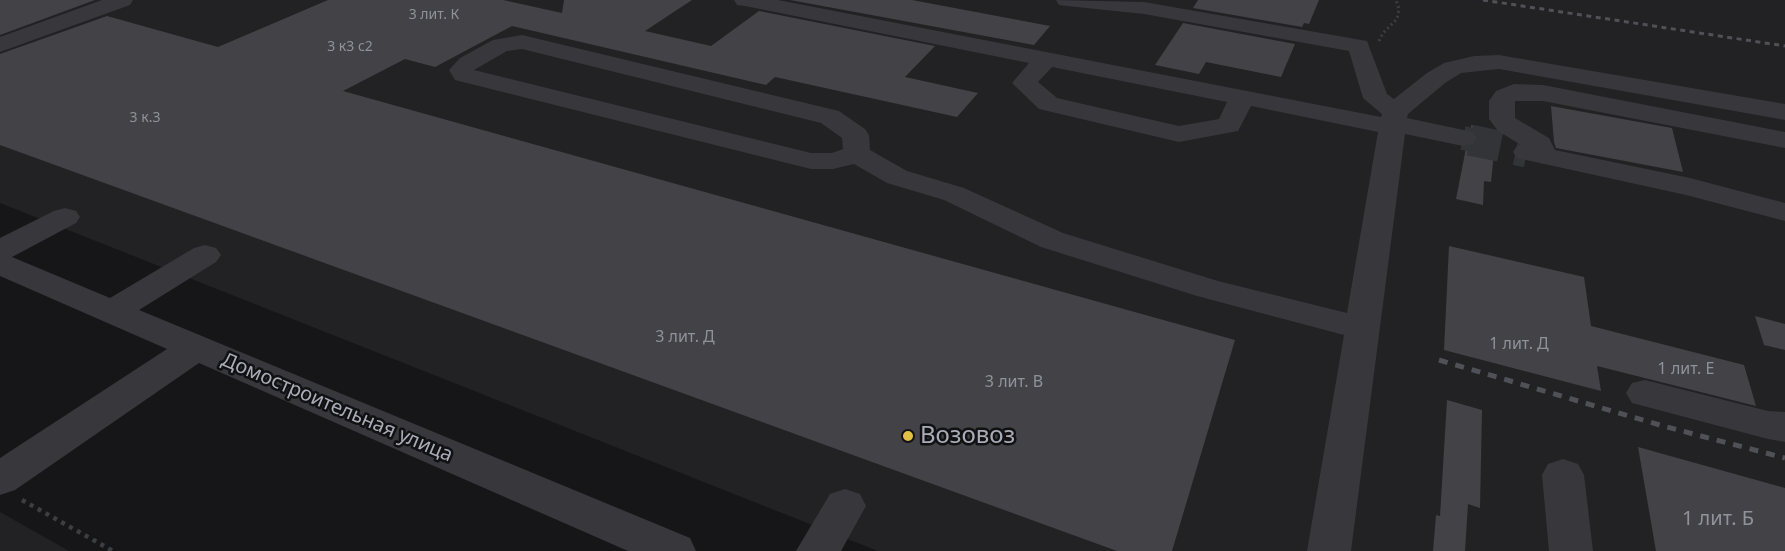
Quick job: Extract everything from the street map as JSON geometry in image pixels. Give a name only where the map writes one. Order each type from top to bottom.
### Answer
[{"type":"street","points":[[0,45],[122,0]]},
{"type":"street","points":[[745,0],[1242,97],[1394,120],[1462,138]]},
{"type":"street","points":[[1067,0],[1140,4],[1359,46],[1376,98],[1394,120]]},
{"type":"street","points":[[857,154],[855,135],[830,117],[522,42],[501,45],[468,63],[461,70],[464,75],[811,161],[833,161],[857,154],[897,177],[954,194],[1052,240],[1209,289],[1363,328]]},
{"type":"street","points":[[1046,59],[1024,83],[1048,104],[1179,134],[1229,125],[1242,97]]},
{"type":"street","points":[[1329,551],[1394,120],[1436,78],[1453,68],[1473,63],[1499,62],[1785,112]]},
{"type":"street","points":[[1785,140],[1543,93],[1527,91],[1505,96],[1502,101],[1502,119],[1507,125],[1539,144],[1536,154],[1690,187],[1785,212]]},
{"type":"street","points":[[0,251],[65,217]]},
{"type":"street","points":[[111,312],[205,255]]},
{"type":"street","name":"Домостроительная улица","points":[[0,264],[674,551]]},
{"type":"street","points":[[5,486],[195,348]]},
{"type":"street","points":[[1645,393],[1785,427]]},
{"type":"street","points":[[1563,475],[1571,551]]},
{"type":"street","points":[[818,551],[845,506]]},
{"type":"path","points":[[1381,49],[1379,42],[1383,33],[1397,19],[1399,9],[1396,0]]},
{"type":"path","points":[[5,486],[113,551]]},
{"type":"shaded area","points":[[0,0],[1785,0],[1785,551],[878,551],[0,203]]},
{"type":"shaded area","points":[[0,512],[69,551],[0,551]]},
{"type":"building","points":[[0,0],[95,0],[0,35]]},
{"type":"building","points":[[328,0],[503,0],[562,13],[564,0],[692,0],[645,31],[711,46],[759,11],[935,46],[905,77],[978,93],[957,117],[775,77],[766,85],[512,26],[435,67],[405,59],[343,91],[1235,340],[1172,551],[1117,551],[0,145],[0,54],[107,16],[218,47]]},
{"type":"building","points":[[790,0],[912,0],[1050,26],[1034,45]]},
{"type":"building","points":[[1198,0],[1319,0],[1309,24],[1304,23],[1302,27],[1193,8]]},
{"type":"building","points":[[1183,23],[1295,44],[1281,77],[1206,62],[1199,74],[1155,65]]},
{"type":"building","points":[[1551,106],[1672,128],[1683,172],[1556,148]]},
{"type":"building","points":[[1471,125],[1496,132],[1491,182],[1484,181],[1483,205],[1456,199],[1466,148],[1473,146],[1479,139],[1475,131],[1471,129]]},
{"type":"building","points":[[1449,246],[1584,277],[1591,326],[1744,365],[1756,406],[1597,366],[1601,391],[1444,350]]},
{"type":"building","points":[[1755,316],[1785,324],[1785,350],[1764,345]]},
{"type":"building","points":[[1447,400],[1482,410],[1480,508],[1468,504],[1465,551],[1433,551],[1436,515],[1440,516]]},
{"type":"building","points":[[1638,447],[1785,488],[1785,551],[1656,551]]},
{"type":"tunnel","points":[[1463,138],[1477,141]]},
{"type":"tunnel","points":[[1470,140],[1527,152]]},
{"type":"railway","points":[[1483,0],[1785,46]]},
{"type":"railway","points":[[1439,360],[1663,426],[1785,458]]},
{"type":"place","name":"Возовоз","points":[[908,436]]}]
